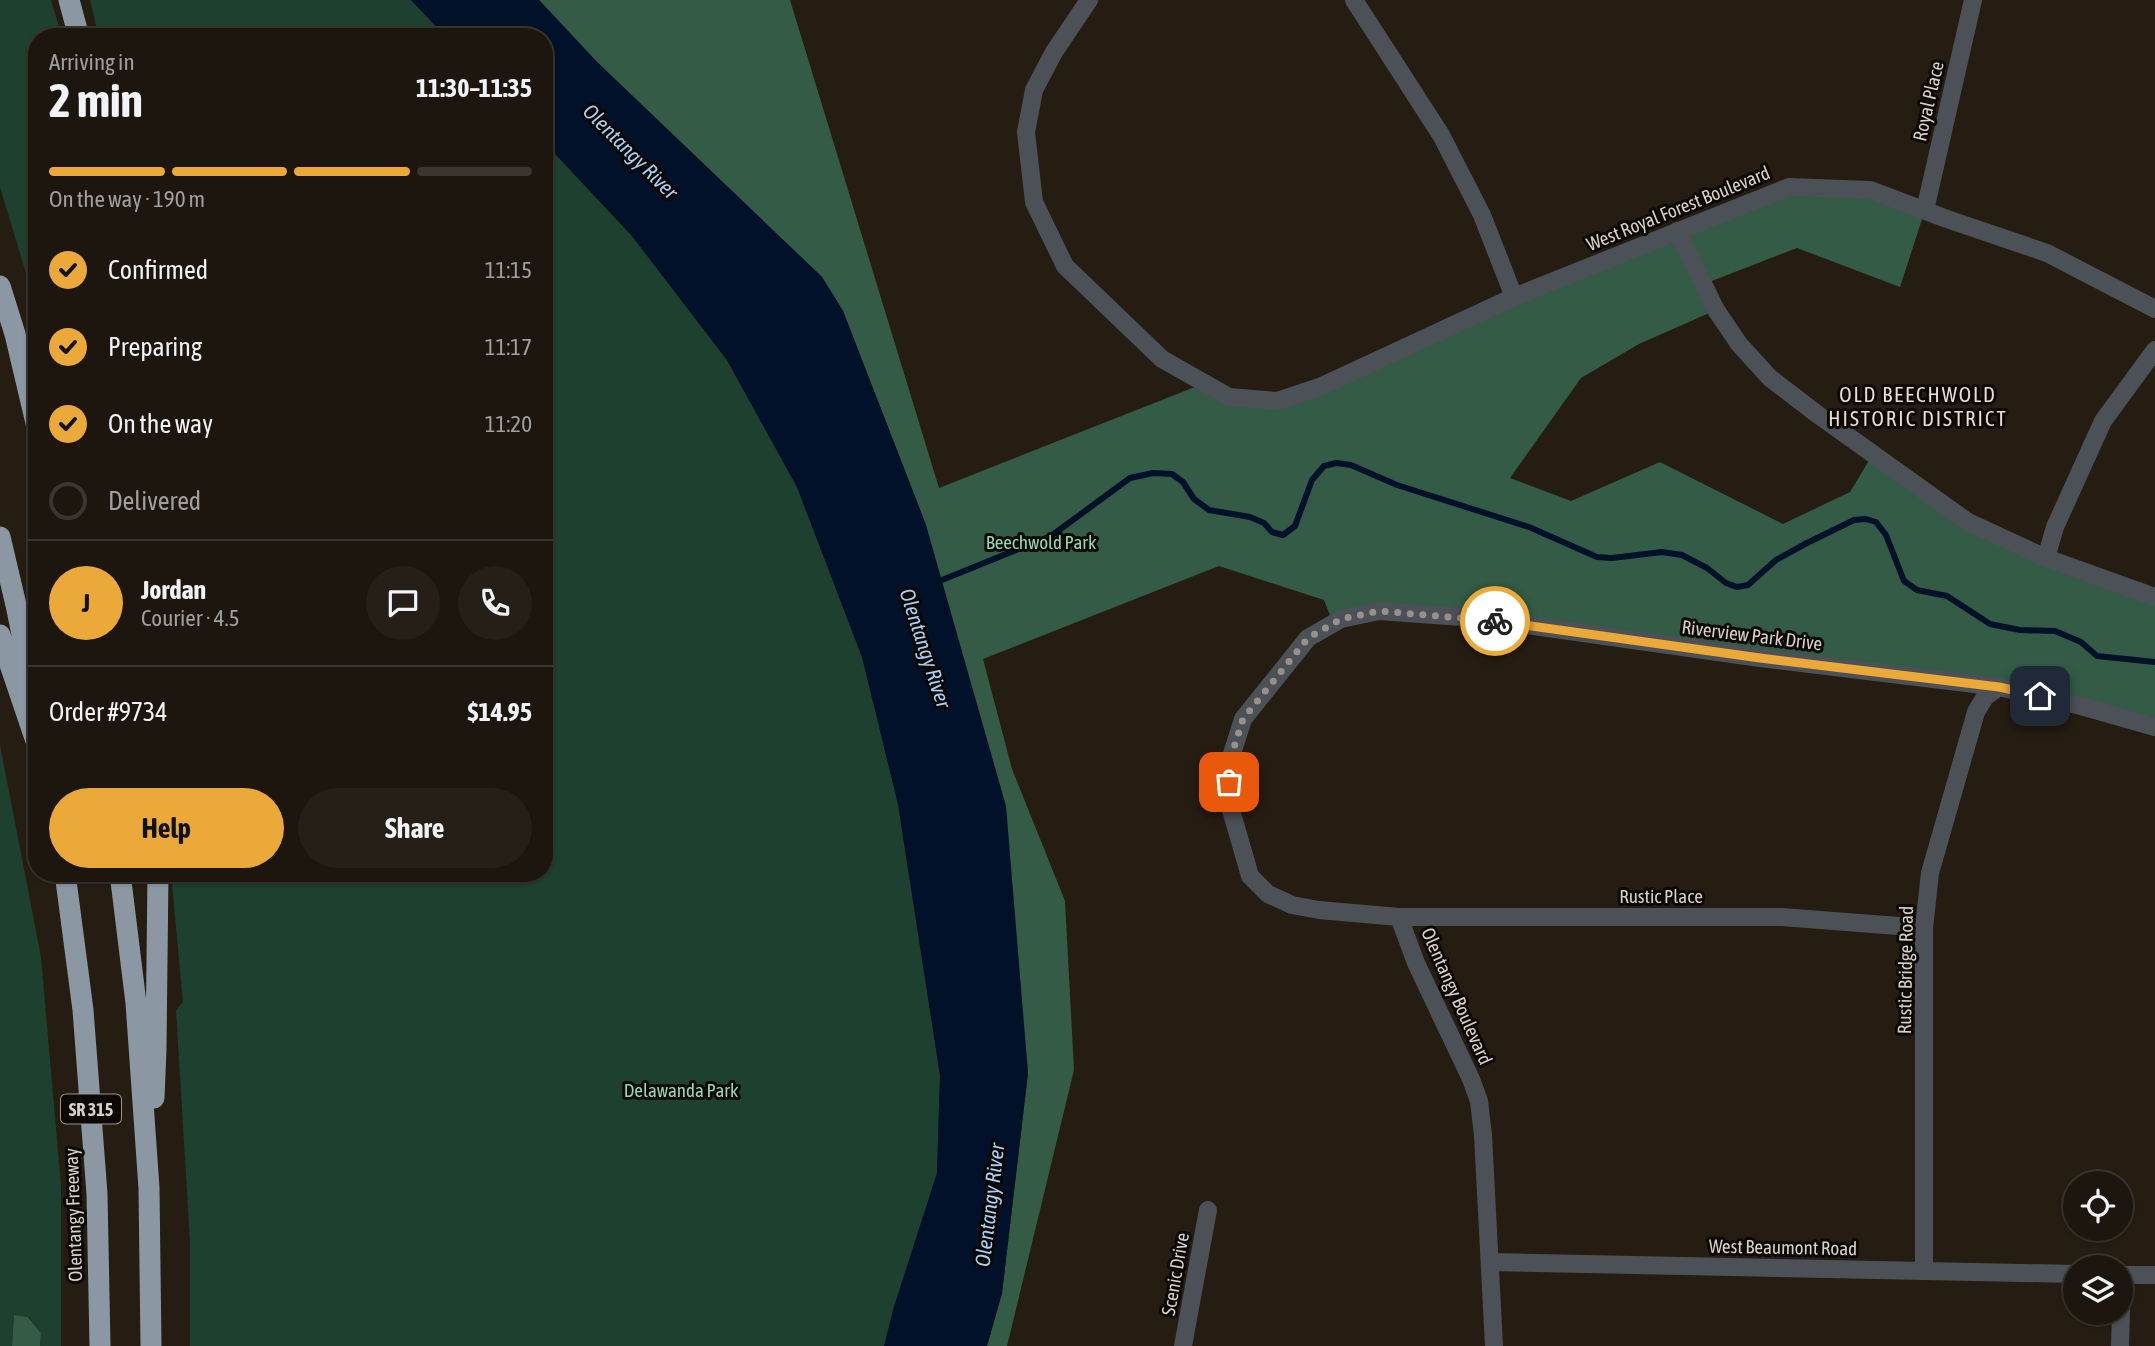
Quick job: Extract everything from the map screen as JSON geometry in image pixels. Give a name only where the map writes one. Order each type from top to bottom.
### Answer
[{"type":"highway","points":[[69,0],[77,28]]},
{"type":"highway","points":[[0,286],[28,389]]},
{"type":"highway","points":[[0,537],[28,664]]},
{"type":"highway","points":[[0,635],[28,717]]},
{"type":"highway","name":"Olentangy Freeway","points":[[66,882],[83,1010],[97,1194],[100,1346]]},
{"type":"highway","name":"SR 315","points":[[121,882],[136,1003],[149,1188],[150,1346]]},
{"type":"highway","points":[[149,1188],[156,1049],[158,882]]},
{"type":"street","name":"West Royal Forest Boulevard","points":[[1089,0],[1054,52],[1034,90],[1026,132],[1034,202],[1065,266],[1162,359],[1229,397],[1277,401],[1322,386],[1514,297],[1788,187],[1870,190],[2047,253],[2155,309]]},
{"type":"street","points":[[1354,0],[1441,135],[1482,215],[1514,297]]},
{"type":"street","name":"Royal Place","points":[[1925,210],[1973,0]]},
{"type":"street","points":[[1677,231],[1716,310],[1739,344],[1770,378],[1816,414],[1968,522],[2046,558],[2155,597]]},
{"type":"street","points":[[2046,558],[2055,527],[2103,421],[2155,350]]},
{"type":"street","name":"Riverview Park Drive","points":[[1341,619],[1379,611],[1476,618],[1746,656],[1999,687],[2155,727]]},
{"type":"street","name":"Olentangy Boulevard","points":[[1341,619],[1308,638],[1243,719],[1230,760],[1229,803],[1250,876],[1268,894],[1292,905],[1399,917],[1416,963],[1479,1101],[1494,1346]]},
{"type":"street","name":"Rustic Bridge Road","points":[[1924,1271],[1924,928],[1930,873],[1976,712],[1985,697],[1999,687]]},
{"type":"street","name":"Rustic Place","points":[[1399,917],[1782,918],[1924,928]]},
{"type":"street","name":"Scenic Drive","points":[[1184,1346],[1208,1210]]},
{"type":"street","name":"West Beaumont Road","points":[[1490,1262],[2063,1274]]},
{"type":"street","points":[[2133,1275],[2155,1275]]},
{"type":"street","points":[[2120,1346],[2121,1325]]},
{"type":"green space","points":[[0,0],[51,0],[59,28],[28,28],[28,280],[0,187]]},
{"type":"green space","points":[[90,0],[411,0],[437,28],[97,28]]},
{"type":"green space","name":"Beechwold Park","points":[[539,0],[790,0],[939,488],[1205,383],[1277,401],[1789,187],[1870,190],[1925,210],[1900,287],[1797,248],[1704,284],[1716,310],[1639,344],[1581,378],[1510,478],[1571,501],[1660,462],[1783,524],[1850,492],[1873,454],[1968,522],[2155,597],[2155,727],[2081,706],[1379,611],[1333,623],[1324,600],[1219,566],[983,659],[1012,769],[1065,901],[1074,1070],[1007,1346],[987,1346],[1002,1293],[1028,1073],[1020,993],[926,525],[843,311],[822,277],[597,62]]},
{"type":"green space","name":"Delawanda Park","points":[[553,152],[632,236],[727,360],[797,487],[862,657],[898,804],[940,1075],[937,1173],[884,1346],[190,1346],[190,1241],[176,1010],[183,1002],[172,882],[553,882]]},
{"type":"green space","points":[[0,745],[41,957],[61,1186],[61,1346],[40,1346],[41,1333],[29,1317],[14,1315],[12,1346],[0,1346]]},
{"type":"green space","points":[[14,1315],[28,1317],[41,1333],[40,1346],[12,1346]]},
{"type":"water","name":"Olentangy River","points":[[411,0],[539,0],[597,62],[822,277],[843,311],[926,525],[1006,806],[1028,1073],[1002,1293],[987,1346],[884,1346],[937,1173],[940,1075],[898,804],[862,657],[797,487],[727,360],[632,236],[553,152],[553,28],[437,28]]},
{"type":"waterway","points":[[942,580],[1051,536],[1130,478],[1153,473],[1172,474],[1183,482],[1194,499],[1209,510],[1250,517],[1264,523],[1272,532],[1283,535],[1295,526],[1312,480],[1324,466],[1336,463],[1351,465],[1397,485],[1529,527],[1597,557],[1612,558],[1662,552],[1682,555],[1737,587],[1748,585],[1776,560],[1807,543],[1854,520],[1866,519],[1876,522],[1886,535],[1904,581],[1917,590],[1947,596],[1990,624],[2020,630],[2055,631],[2081,642],[2097,656],[2155,662]]},
{"type":"way so far","points":[[1229,782],[1230,760],[1243,719],[1308,638],[1341,619],[1379,611],[1495,621]]},
{"type":"district","name":"OLD BEECHWOLD HISTORIC DISTRICT","points":[[1918,406]]},
{"type":"route","points":[[1495,621],[1760,658],[1999,687],[2040,696]]}]
